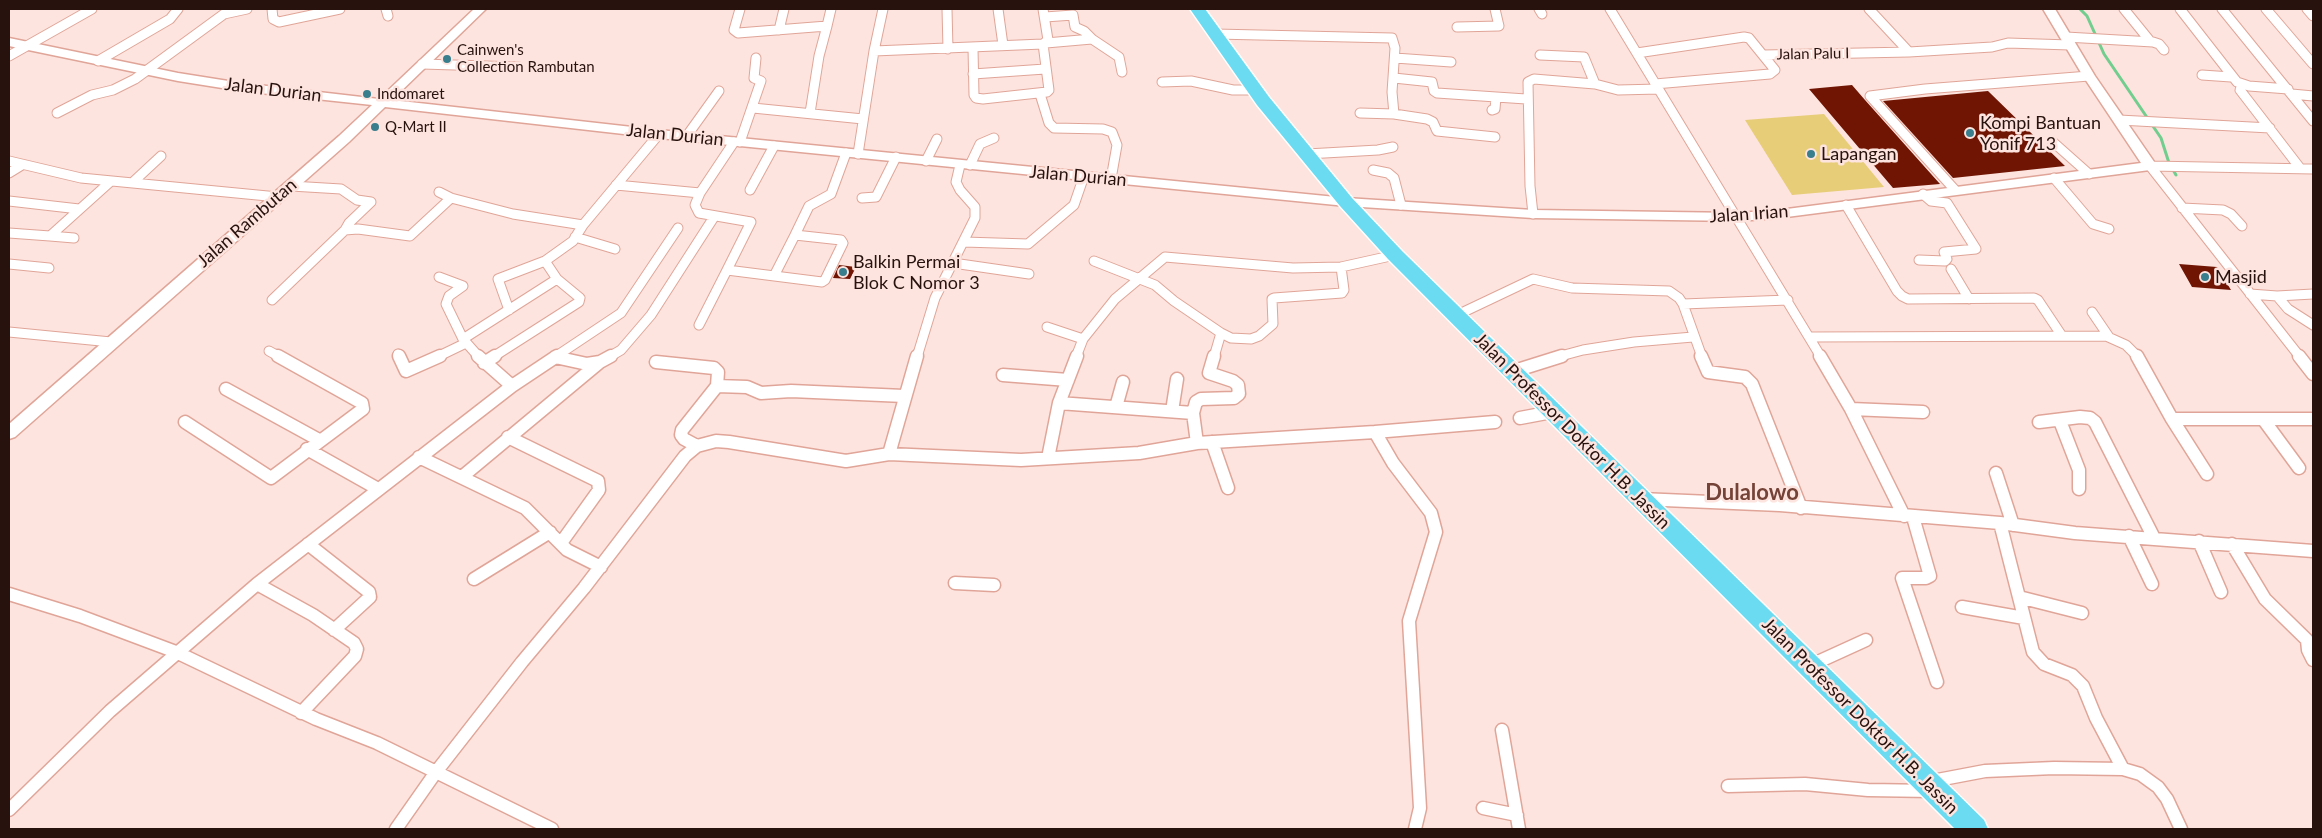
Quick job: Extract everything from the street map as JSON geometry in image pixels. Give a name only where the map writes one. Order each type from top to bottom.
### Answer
[{"type":"highway","name":"Jalan Professor Doktor H.B. Jassin","points":[[1197,9],[1255,90],[1346,202],[1395,256],[1974,829]]},
{"type":"street","points":[[73,9],[91,10]]},
{"type":"street","points":[[98,61],[170,19],[176,14],[178,9]]},
{"type":"street","points":[[57,113],[92,95],[117,88],[146,70],[224,11],[248,9]]},
{"type":"street","points":[[272,9],[274,21],[279,22],[340,9]]},
{"type":"street","name":"Jalan Rambutan","points":[[9,433],[291,186],[383,103],[480,9]]},
{"type":"street","points":[[740,9],[734,32],[827,26]]},
{"type":"street","points":[[779,30],[784,9]]},
{"type":"street","points":[[810,113],[819,56],[831,9]]},
{"type":"street","points":[[774,276],[809,206],[831,194],[852,153],[863,120],[883,9]]},
{"type":"street","points":[[947,9],[948,49]]},
{"type":"street","points":[[998,9],[1002,45]]},
{"type":"street","points":[[1457,27],[1499,26],[1495,9]]},
{"type":"street","points":[[1610,9],[1788,300],[1851,409],[1908,517],[1930,576],[1926,578],[1902,578],[1937,682]]},
{"type":"street","points":[[1869,9],[1909,52]]},
{"type":"street","points":[[2049,9],[2089,76],[2119,120],[2313,374]]},
{"type":"street","points":[[2124,9],[2150,41],[2158,44],[2164,50]]},
{"type":"street","points":[[2180,9],[2231,76],[2242,85],[2313,96]]},
{"type":"street","points":[[2222,9],[2313,121]]},
{"type":"street","points":[[2266,9],[2313,64]]},
{"type":"street","points":[[2307,9],[2313,16]]},
{"type":"street","points":[[9,56],[91,10]]},
{"type":"street","points":[[973,48],[972,74],[974,95],[979,99],[1040,94],[1049,90],[1045,69],[1044,43],[1048,40],[1044,13],[1073,15],[1075,27],[1084,31],[1092,39],[1119,57],[1122,72]]},
{"type":"street","points":[[1215,34],[1392,38],[1395,48],[1394,114]]},
{"type":"street","name":"Jalan Palu I","points":[[1637,53],[1744,37],[1749,38],[1764,55],[1909,52],[1992,47],[2008,43],[2050,46],[2068,41],[2092,39],[2150,41]]},
{"type":"street","points":[[874,52],[973,48],[1092,39]]},
{"type":"street","name":"Jalan Durian","points":[[9,42],[98,61],[241,86],[383,103],[686,137],[1346,202]]},
{"type":"street","points":[[1540,55],[1584,57],[1595,84]]},
{"type":"street","points":[[1533,214],[1526,100],[1528,82],[1531,79],[1595,84],[1618,90],[1775,72],[1764,55]]},
{"type":"street","points":[[699,326],[752,222],[699,213],[696,210],[696,201],[737,142],[753,108],[756,91],[761,81],[754,78],[756,58]]},
{"type":"street","points":[[1394,58],[1451,62]]},
{"type":"street","points":[[422,64],[519,66]]},
{"type":"street","points":[[972,74],[1045,69]]},
{"type":"street","points":[[1955,190],[1870,96],[1925,89],[2089,76]]},
{"type":"street","points":[[2202,76],[2231,76]]},
{"type":"street","points":[[1394,78],[1432,82],[1434,91],[1437,93],[1526,100]]},
{"type":"street","points":[[1162,82],[1190,81],[1233,90],[1255,90]]},
{"type":"street","points":[[2242,85],[2240,90],[2300,168]]},
{"type":"street","points":[[686,137],[719,91]]},
{"type":"street","points":[[1040,94],[1049,123],[1054,128],[1103,129],[1112,132],[1118,145],[1111,179]]},
{"type":"street","points":[[1492,110],[1495,109],[1496,97]]},
{"type":"street","points":[[753,108],[863,120]]},
{"type":"street","points":[[1360,113],[1394,114],[1426,118],[1433,122],[1437,131],[1495,137]]},
{"type":"street","points":[[2119,120],[2270,128]]},
{"type":"street","points":[[509,310],[498,279],[545,261],[566,247],[659,134]]},
{"type":"street","points":[[889,454],[904,396],[935,298],[975,218],[975,207],[957,186],[956,182],[980,144],[994,138]]},
{"type":"street","points":[[926,161],[937,139]]},
{"type":"street","points":[[2053,142],[2089,174]]},
{"type":"street","points":[[750,190],[774,146]]},
{"type":"street","points":[[1307,154],[1378,150],[1393,147]]},
{"type":"street","points":[[132,183],[161,156]]},
{"type":"street","points":[[862,198],[876,197],[896,157]]},
{"type":"street","points":[[9,161],[56,174],[110,182],[219,190],[278,197]]},
{"type":"street","points":[[9,173],[22,165]]},
{"type":"street","points":[[2156,166],[2313,169]]},
{"type":"street","name":"Jalan Irian","points":[[1346,202],[1533,214],[1738,217],[2156,166]]},
{"type":"street","points":[[1373,170],[1388,173],[1394,178],[1400,206]]},
{"type":"street","points":[[964,242],[1028,244],[1074,204],[1084,176]]},
{"type":"street","points":[[2054,178],[2093,224],[2110,229]]},
{"type":"street","points":[[50,236],[110,182]]},
{"type":"street","points":[[616,185],[700,193]]},
{"type":"street","points":[[272,300],[345,230],[349,223],[371,202],[357,200],[341,189],[291,186]]},
{"type":"street","points":[[439,192],[451,198],[530,218],[583,225]]},
{"type":"street","points":[[1918,260],[1945,261],[1947,260],[1944,252],[1976,249],[1947,203],[1942,201],[1931,202],[1923,194]]},
{"type":"street","points":[[345,230],[358,228],[408,237],[451,198]]},
{"type":"street","points":[[9,201],[79,209]]},
{"type":"street","points":[[1846,205],[1899,294],[1908,298],[2034,298],[2038,300],[2062,336]]},
{"type":"street","points":[[2187,208],[2227,212],[2242,226]]},
{"type":"street","points":[[463,476],[600,362],[621,350],[635,336],[672,284],[714,217]]},
{"type":"street","points":[[9,810],[28,788],[176,652],[257,584],[512,386],[621,313],[678,228]]},
{"type":"street","points":[[9,233],[74,238]]},
{"type":"street","points":[[727,270],[823,281],[843,243],[838,239],[795,236]]},
{"type":"street","points":[[575,238],[615,249]]},
{"type":"street","points":[[1048,458],[1059,403],[1083,339],[1114,299],[1160,261],[1172,256],[1242,264],[1341,267],[1395,256]]},
{"type":"street","points":[[484,363],[579,302],[580,298],[557,279],[545,261]]},
{"type":"street","points":[[1094,261],[1164,290],[1174,301],[1231,338],[1259,336],[1273,324],[1272,299],[1274,298],[1342,293],[1344,290],[1341,267]]},
{"type":"street","points":[[953,263],[1029,274]]},
{"type":"street","points":[[9,264],[50,268]]},
{"type":"street","points":[[1951,269],[1969,299]]},
{"type":"street","points":[[439,277],[463,286],[449,296],[446,304],[465,341],[484,363],[512,386]]},
{"type":"street","points":[[398,354],[406,371],[409,371],[465,341],[557,279]]},
{"type":"street","points":[[1455,316],[1533,279],[1572,288],[1669,292],[1679,298],[1682,304],[1693,337],[1708,372],[1738,375],[1745,377],[1752,384],[1801,508]]},
{"type":"street","points":[[2253,294],[2275,296],[2313,294]]},
{"type":"street","points":[[2275,296],[2288,309],[2313,325]]},
{"type":"street","points":[[1682,304],[1788,300]]},
{"type":"street","points":[[2092,312],[2109,337]]},
{"type":"street","points":[[1047,327],[1083,339]]},
{"type":"street","points":[[9,332],[111,342]]},
{"type":"street","points":[[1197,443],[1193,413],[1198,400],[1234,398],[1240,394],[1238,385],[1233,381],[1213,376],[1209,372],[1221,333]]},
{"type":"street","points":[[1511,372],[1525,366],[1583,350],[1634,342],[1693,337]]},
{"type":"street","points":[[1809,337],[2109,337],[2126,344],[2136,354],[2172,419],[2207,474]]},
{"type":"street","points":[[185,422],[271,478],[279,474],[319,440],[358,413],[364,406],[269,351]]},
{"type":"street","points":[[555,357],[576,363],[600,362]]},
{"type":"street","points":[[656,362],[714,368],[718,372],[717,386],[682,430],[681,435],[684,439],[697,446]]},
{"type":"street","points":[[1003,375],[1068,380]]},
{"type":"street","points":[[1172,411],[1177,379]]},
{"type":"street","points":[[1116,407],[1123,382]]},
{"type":"street","points":[[717,386],[747,387],[765,393],[791,391],[904,396]]},
{"type":"street","points":[[226,389],[319,440]]},
{"type":"street","points":[[1059,403],[1193,413]]},
{"type":"street","points":[[1851,409],[1923,412]]},
{"type":"street","points":[[1520,418],[1552,412]]},
{"type":"street","points":[[2040,422],[2080,417],[2090,418],[2097,425],[2154,538]]},
{"type":"street","points":[[2172,419],[2313,419]]},
{"type":"street","points":[[2263,419],[2299,468]]},
{"type":"street","points":[[2060,420],[2079,470],[2079,489]]},
{"type":"street","points":[[396,829],[436,772],[522,662],[601,567],[685,456],[697,446],[716,441],[729,442],[846,461],[889,454],[1021,460],[1139,453],[1197,443],[1375,432],[1495,422]]},
{"type":"street","points":[[1375,432],[1392,462],[1431,513],[1436,532],[1409,621],[1420,808],[1415,829]]},
{"type":"street","points":[[508,438],[598,481],[599,490],[561,543]]},
{"type":"street","points":[[1212,442],[1228,488]]},
{"type":"street","points":[[307,449],[378,489]]},
{"type":"street","points":[[419,457],[463,476],[525,508],[567,550],[601,567]]},
{"type":"street","points":[[1996,473],[2019,597],[2033,652],[2039,661],[2072,675],[2083,686],[2096,718],[2123,769]]},
{"type":"street","points":[[1639,499],[1710,501],[1801,508],[2006,524],[2075,533],[2313,551]]},
{"type":"street","points":[[474,579],[550,532]]},
{"type":"street","points":[[2129,536],[2152,584]]},
{"type":"street","points":[[2199,541],[2221,592]]},
{"type":"street","points":[[308,544],[368,592],[370,597],[334,630]]},
{"type":"street","points":[[2232,544],[2265,599],[2310,641],[2308,650],[2313,660]]},
{"type":"street","points":[[955,583],[994,585]]},
{"type":"street","points":[[257,584],[313,615],[354,643],[357,651],[301,713]]},
{"type":"street","points":[[9,594],[80,616],[176,652],[301,713],[377,743],[552,829]]},
{"type":"street","points":[[2019,597],[2082,613]]},
{"type":"street","points":[[1962,607],[2024,618]]},
{"type":"street","points":[[1810,666],[1866,640]]},
{"type":"street","points":[[1502,730],[1518,822]]},
{"type":"street","points":[[1728,786],[1805,784],[1868,790],[1932,787],[1985,771],[2054,768],[2123,769],[2140,774],[2158,787],[2168,799],[2181,829]]},
{"type":"street","points":[[1483,808],[1518,822]]},
{"type":"shaded area","name":"Lapangan","points":[[1824,114],[1884,187],[1792,195],[1745,120]]},
{"type":"building","name":"Kompi Bantuan Yonif 713","points":[[1852,85],[1940,184],[1893,188],[1809,89]]},
{"type":"building","name":"Kompi Bantuan Yonif 713","points":[[1988,91],[2065,166],[1953,178],[1883,101]]},
{"type":"building","name":"Masjid","points":[[2179,264],[2217,267],[2231,290],[2192,287]]},
{"type":"building","name":"Balkin Permai Blok C Nomor 3","points":[[839,265],[856,267],[850,279],[833,278]]},
{"type":"waterway","points":[[2080,9],[2087,16],[2104,54],[2161,138],[2169,163],[2176,175]]},
{"type":"place","name":"Cainwen's Collection Rambutan","points":[[447,59]]},
{"type":"place","name":"Indomaret","points":[[367,94]]},
{"type":"place","name":"Q-Mart II","points":[[375,127]]},
{"type":"place","name":"Kompi Bantuan Yonif 713","points":[[1970,133]]},
{"type":"place","name":"Lapangan","points":[[1811,154]]},
{"type":"place","name":"Balkin Permai Blok C Nomor 3","points":[[843,272]]},
{"type":"place","name":"Masjid","points":[[2205,277]]},
{"type":"district","name":"Dulalowo","points":[[1752,493]]}]
